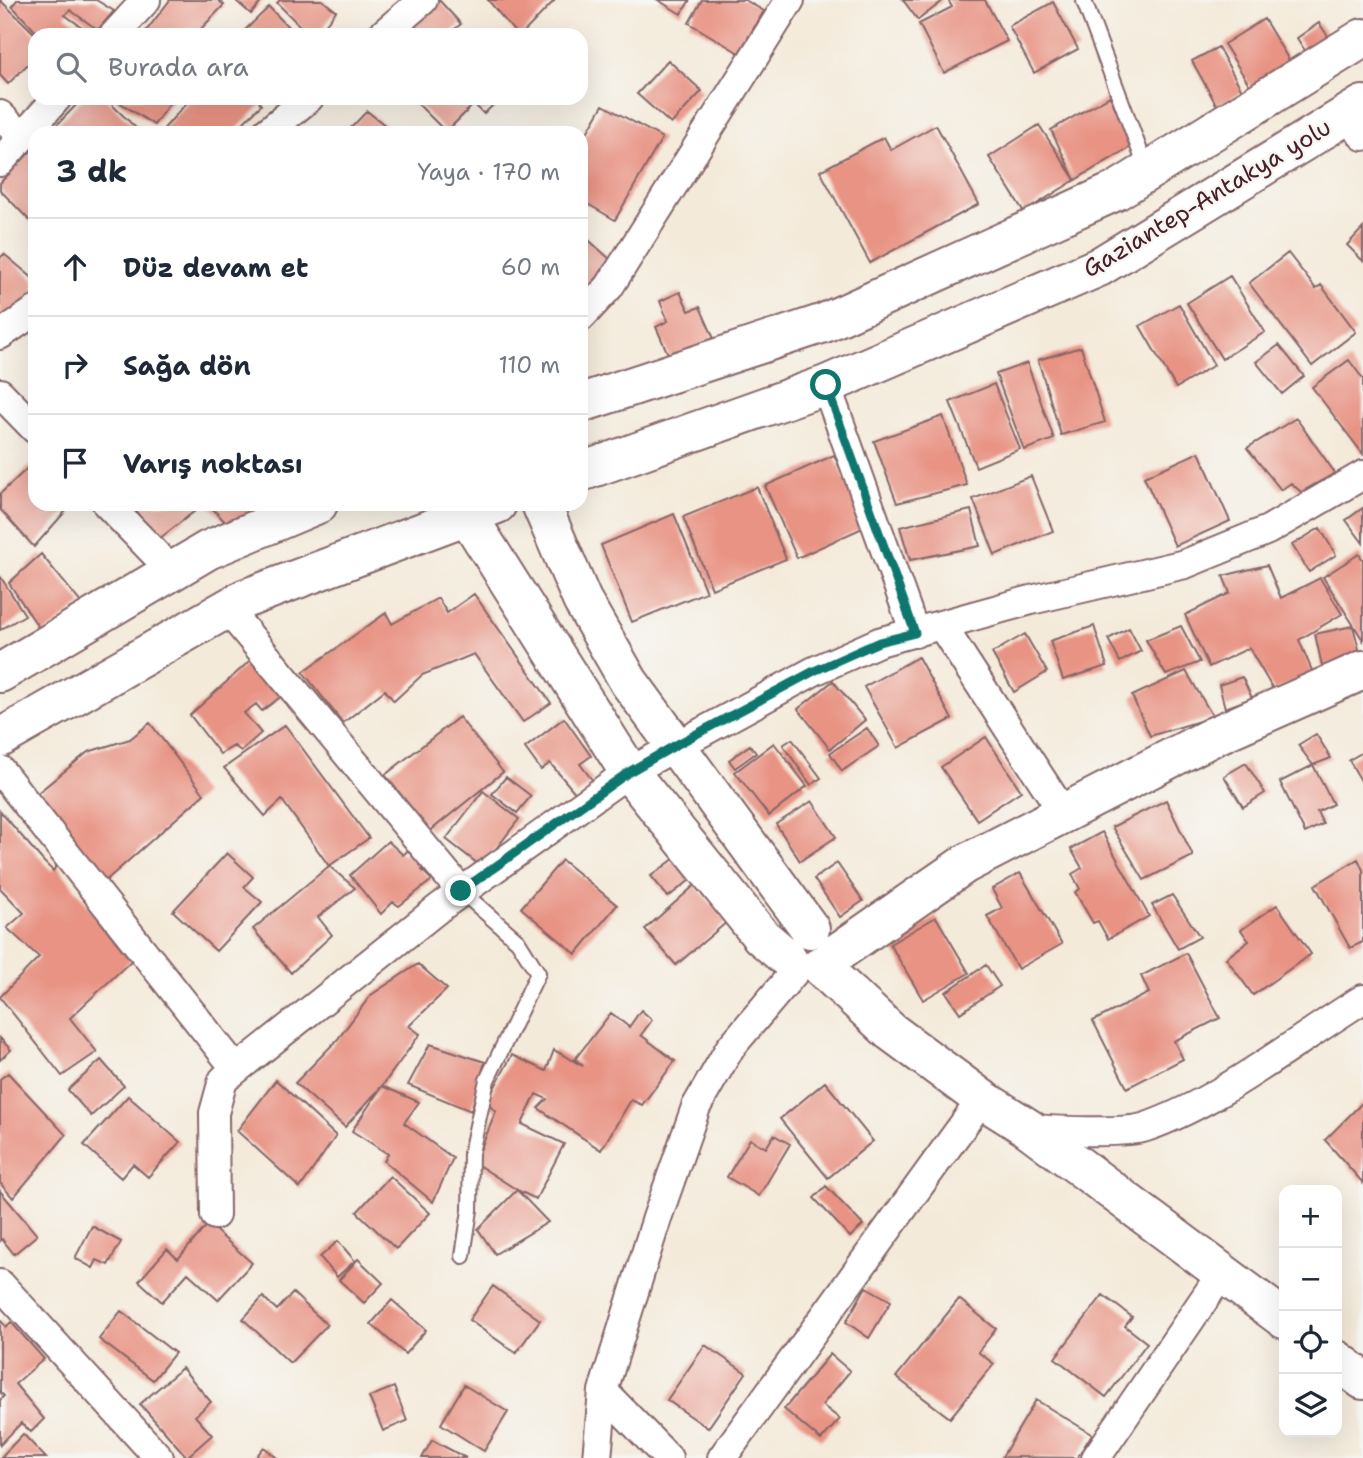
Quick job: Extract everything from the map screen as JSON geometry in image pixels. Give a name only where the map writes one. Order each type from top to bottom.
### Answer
[{"type":"main road","points":[[588,401],[824,323],[1116,191],[1363,38]]},
{"type":"main road","name":"Gaziantep-Antakya yolu","points":[[588,470],[826,385],[1099,267],[1357,119]]},
{"type":"main road","points":[[0,673],[208,550],[301,511]]},
{"type":"main road","points":[[0,738],[244,598],[468,511]]},
{"type":"main road","points":[[478,511],[629,772],[761,936],[810,956]]},
{"type":"main road","points":[[544,511],[582,600],[629,682],[676,745],[810,956],[890,1031],[982,1099],[1028,1128],[1279,1315]]},
{"type":"main road","points":[[810,956],[965,864],[1214,736],[1363,670]]},
{"type":"main road","points":[[1342,1364],[1363,1380]]},
{"type":"street","points":[[120,28],[146,0]]},
{"type":"street","points":[[390,28],[423,0]]},
{"type":"street","points":[[588,309],[609,286],[790,0]]},
{"type":"street","points":[[32,126],[51,105]]},
{"type":"street","points":[[275,126],[300,105]]},
{"type":"street","points":[[0,115],[22,137]]},
{"type":"street","points":[[0,162],[28,130]]},
{"type":"street","points":[[0,335],[28,316]]},
{"type":"street","points":[[826,385],[915,633]]},
{"type":"street","points":[[0,393],[28,422]]},
{"type":"street","points":[[215,1216],[214,1113],[223,1080],[461,891],[629,772],[814,671],[879,642],[1031,600],[1185,565],[1268,530],[1363,475]]},
{"type":"street","points":[[114,511],[172,571]]},
{"type":"street","points":[[227,609],[461,891]]},
{"type":"street","points":[[942,626],[1064,814]]},
{"type":"street","points":[[0,770],[236,1069]]},
{"type":"street","points":[[579,1458],[599,1446],[603,1391],[657,1218],[696,1107],[730,1048],[810,956]]},
{"type":"street","points":[[1028,1128],[1051,1131],[1144,1128],[1209,1097],[1363,999]]},
{"type":"street","points":[[722,1458],[982,1099]]},
{"type":"street","points":[[1096,1458],[1222,1273]]},
{"type":"street","points":[[0,1284],[159,1458]]},
{"type":"street","points":[[603,1391],[668,1458]]},
{"type":"lane","points":[[1084,1],[1148,171]]},
{"type":"lane","points":[[461,891],[518,941],[538,973],[487,1080],[471,1153],[470,1210],[463,1256]]},
{"type":"building","points":[[0,0],[29,28],[28,64],[8,84],[0,75]]},
{"type":"building","points":[[17,0],[96,0],[114,11],[100,28],[95,28],[70,10],[65,15],[83,28],[32,28],[12,6]]},
{"type":"building","points":[[170,0],[218,0],[224,5],[202,28],[148,28]]},
{"type":"building","points":[[235,0],[263,0],[251,14]]},
{"type":"building","points":[[280,0],[322,0],[336,11],[323,28],[302,28],[277,3]]},
{"type":"building","points":[[439,0],[461,24],[456,28],[408,27]]},
{"type":"building","points":[[488,0],[555,0],[528,28],[511,28]]},
{"type":"building","points":[[658,0],[690,0],[681,14]]},
{"type":"building","points":[[702,0],[745,0],[764,11],[739,53],[689,23]]},
{"type":"building","points":[[903,0],[944,0],[918,20]]},
{"type":"building","points":[[948,0],[985,0],[1007,41],[944,73],[919,24],[952,7]]},
{"type":"building","points":[[1053,2],[1078,49],[1034,73],[1009,26]]},
{"type":"building","points":[[269,7],[289,28],[247,28]]},
{"type":"building","points":[[1264,19],[1295,70],[1255,94],[1224,44]]},
{"type":"building","points":[[1319,23],[1331,41],[1309,57],[1297,38]]},
{"type":"building","points":[[1218,47],[1243,92],[1217,106],[1192,61]]},
{"type":"building","points":[[668,60],[702,91],[671,124],[637,94]]},
{"type":"building","points":[[1110,96],[1132,146],[1075,180],[1051,130]]},
{"type":"building","points":[[76,105],[112,105],[134,126],[56,126]]},
{"type":"building","points":[[124,105],[168,105],[154,125]]},
{"type":"building","points":[[185,105],[261,105],[240,126],[166,126]]},
{"type":"building","points":[[419,105],[473,105],[452,126],[440,126]]},
{"type":"building","points":[[475,105],[493,105],[484,114]]},
{"type":"building","points":[[603,105],[662,138],[615,220],[588,204],[588,131]]},
{"type":"building","points":[[367,111],[386,126],[353,126]]},
{"type":"building","points":[[936,125],[979,204],[870,263],[820,171],[884,137],[891,150]]},
{"type":"building","points":[[1039,125],[1075,180],[1024,212],[989,157]]},
{"type":"building","points":[[28,154],[28,219],[0,190],[0,183]]},
{"type":"building","points":[[1363,228],[1363,261],[1347,245]]},
{"type":"building","points":[[588,239],[612,261],[588,289]]},
{"type":"building","points":[[1288,253],[1316,289],[1321,285],[1356,332],[1312,366],[1249,283]]},
{"type":"building","points":[[4,254],[28,274],[28,301],[6,326],[0,321],[0,258]]},
{"type":"building","points":[[1230,276],[1265,332],[1222,359],[1187,303]]},
{"type":"building","points":[[680,292],[689,311],[700,307],[719,350],[675,370],[656,327],[668,321],[660,301]]},
{"type":"building","points":[[1179,304],[1214,365],[1176,388],[1140,326]]},
{"type":"building","points":[[1279,345],[1304,376],[1282,394],[1256,362]]},
{"type":"building","points":[[1081,347],[1105,422],[1061,435],[1038,360]]},
{"type":"building","points":[[1349,360],[1363,379],[1363,454],[1312,387]]},
{"type":"building","points":[[1027,363],[1054,439],[1024,450],[996,374]]},
{"type":"building","points":[[994,384],[1020,449],[976,467],[950,402]]},
{"type":"building","points":[[943,416],[967,485],[897,503],[874,441]]},
{"type":"building","points":[[1296,418],[1335,473],[1301,492],[1291,483],[1281,490],[1247,448]]},
{"type":"building","points":[[1199,452],[1230,521],[1175,546],[1144,477]]},
{"type":"building","points":[[834,455],[867,526],[797,558],[765,486]]},
{"type":"building","points":[[28,468],[28,511],[66,511],[34,547],[0,509],[0,494]]},
{"type":"building","points":[[1031,476],[1053,531],[995,555],[973,499]]},
{"type":"building","points":[[757,487],[786,559],[712,589],[683,517]]},
{"type":"building","points":[[1363,508],[1363,543],[1346,520]]},
{"type":"building","points":[[971,510],[980,546],[910,560],[900,527]]},
{"type":"building","points":[[136,511],[195,511],[159,539]]},
{"type":"building","points":[[215,511],[257,511],[230,527]]},
{"type":"building","points":[[674,514],[706,592],[632,622],[601,545]]},
{"type":"building","points":[[1320,528],[1336,555],[1309,572],[1292,545]]},
{"type":"building","points":[[41,554],[82,604],[43,634],[9,583]]},
{"type":"building","points":[[1359,554],[1363,560],[1363,640],[1323,577]]},
{"type":"building","points":[[1267,565],[1281,598],[1320,578],[1342,614],[1299,640],[1313,673],[1274,691],[1249,648],[1209,667],[1185,615],[1230,593],[1223,576]]},
{"type":"building","points":[[0,576],[25,615],[0,630]]},
{"type":"building","points":[[474,594],[551,703],[523,722],[474,654],[422,675],[394,701],[385,690],[343,723],[303,672],[386,613],[392,624],[438,598],[447,613]]},
{"type":"building","points":[[1094,626],[1107,666],[1063,680],[1050,641]]},
{"type":"building","points":[[1181,626],[1200,662],[1166,675],[1146,640]]},
{"type":"building","points":[[1353,626],[1361,657],[1322,666],[1315,634]]},
{"type":"building","points":[[1129,628],[1141,651],[1120,662],[1108,639]]},
{"type":"building","points":[[1025,634],[1047,672],[1014,692],[992,653]]},
{"type":"building","points":[[254,657],[284,694],[262,711],[256,704],[244,713],[261,733],[241,751],[234,746],[220,754],[190,715]]},
{"type":"building","points":[[918,657],[952,719],[898,748],[864,687]]},
{"type":"building","points":[[1186,671],[1213,717],[1150,736],[1132,696]]},
{"type":"building","points":[[1242,677],[1252,698],[1225,708],[1219,685]]},
{"type":"building","points":[[833,681],[865,720],[830,749],[798,709]]},
{"type":"building","points":[[459,717],[503,772],[430,831],[385,775]]},
{"type":"building","points":[[564,718],[591,756],[580,764],[593,781],[577,795],[550,763],[541,770],[525,748]]},
{"type":"building","points":[[150,723],[204,794],[103,883],[34,796],[88,752],[130,739]]},
{"type":"building","points":[[285,725],[369,838],[329,866],[282,800],[265,816],[224,768]]},
{"type":"building","points":[[867,728],[879,746],[842,771],[830,753]]},
{"type":"building","points":[[1316,734],[1331,758],[1313,765],[1298,745]]},
{"type":"building","points":[[986,737],[1021,791],[977,820],[941,767]]},
{"type":"building","points":[[792,739],[821,778],[811,785],[783,745]]},
{"type":"building","points":[[774,743],[807,786],[769,816],[735,772]]},
{"type":"building","points":[[750,745],[756,753],[735,768],[729,760]]},
{"type":"building","points":[[1363,752],[1363,784],[1349,760]]},
{"type":"building","points":[[1246,763],[1265,793],[1243,807],[1224,776]]},
{"type":"building","points":[[1313,765],[1333,804],[1317,812],[1323,824],[1305,833],[1280,782]]},
{"type":"building","points":[[506,777],[531,796],[517,813],[492,794]]},
{"type":"building","points":[[483,791],[519,819],[482,867],[446,839]]},
{"type":"building","points":[[1166,800],[1193,856],[1144,880],[1112,827]]},
{"type":"building","points":[[812,801],[836,837],[800,861],[776,824]]},
{"type":"building","points":[[0,811],[53,871],[57,865],[131,961],[70,1018],[97,1052],[62,1076],[0,997],[39,957],[7,928],[24,913],[0,888]]},
{"type":"building","points":[[1102,832],[1149,916],[1108,939],[1098,921],[1093,923],[1075,892],[1080,889],[1072,874],[1082,868],[1071,849]]},
{"type":"building","points":[[388,841],[403,855],[412,847],[427,865],[422,870],[432,880],[399,906],[393,902],[381,914],[350,875]]},
{"type":"building","points":[[227,853],[253,877],[244,887],[262,902],[216,951],[173,911]]},
{"type":"building","points":[[674,859],[690,880],[668,897],[651,876]]},
{"type":"building","points":[[1358,859],[1363,870],[1363,942],[1350,948],[1315,885]]},
{"type":"building","points":[[562,860],[617,905],[576,954],[521,908]]},
{"type":"building","points":[[837,863],[863,901],[840,917],[814,879]]},
{"type":"building","points":[[329,866],[355,888],[318,917],[332,935],[291,973],[253,929]]},
{"type":"building","points":[[1020,873],[1062,944],[1018,969],[987,916],[1002,908],[992,889]]},
{"type":"building","points":[[695,885],[727,922],[676,965],[645,929]]},
{"type":"building","points":[[1172,895],[1200,937],[1178,949],[1152,905]]},
{"type":"building","points":[[1277,905],[1311,954],[1253,995],[1226,958],[1249,941],[1241,930]]},
{"type":"building","points":[[936,917],[969,973],[923,1000],[890,944]]},
{"type":"building","points":[[1186,953],[1220,1018],[1174,1041],[1183,1059],[1127,1088],[1093,1021],[1149,993],[1141,976]]},
{"type":"building","points":[[418,964],[447,989],[409,1026],[420,1034],[382,1086],[345,1127],[295,1083],[337,1040],[371,995]]},
{"type":"building","points":[[986,965],[1000,986],[960,1013],[946,992]]},
{"type":"building","points":[[641,1010],[652,1020],[641,1035],[675,1061],[642,1105],[631,1100],[601,1150],[538,1108],[547,1099],[536,1094],[522,1124],[564,1144],[536,1199],[475,1163],[496,1111],[486,1103],[512,1055],[546,1071],[554,1050],[583,1066],[575,1059],[611,1013],[629,1027]]},
{"type":"building","points":[[0,1038],[11,1050],[0,1060]]},
{"type":"building","points":[[430,1044],[485,1062],[471,1111],[408,1085]]},
{"type":"building","points":[[101,1060],[124,1086],[91,1116],[68,1090]]},
{"type":"building","points":[[8,1073],[66,1135],[13,1198],[0,1183],[0,1079]]},
{"type":"building","points":[[276,1080],[336,1136],[300,1188],[237,1131]]},
{"type":"building","points":[[825,1082],[873,1141],[828,1178],[780,1119]]},
{"type":"building","points":[[382,1086],[419,1102],[404,1123],[453,1158],[433,1202],[384,1161],[388,1154],[352,1131]]},
{"type":"building","points":[[128,1096],[180,1142],[148,1177],[133,1164],[121,1178],[84,1145]]},
{"type":"building","points":[[1363,1102],[1363,1183],[1325,1140]]},
{"type":"building","points":[[774,1135],[790,1144],[759,1196],[727,1177],[750,1139],[766,1148]]},
{"type":"building","points":[[390,1176],[430,1213],[396,1249],[357,1212]]},
{"type":"building","points":[[826,1186],[863,1225],[850,1237],[814,1198]]},
{"type":"building","points":[[517,1190],[548,1222],[495,1254],[478,1229]]},
{"type":"building","points":[[0,1191],[37,1235],[14,1254],[2,1239],[0,1241]]},
{"type":"building","points":[[208,1224],[252,1263],[218,1300],[188,1273],[162,1302],[139,1281],[167,1249],[178,1259]]},
{"type":"building","points":[[92,1226],[121,1242],[108,1265],[97,1260],[93,1268],[75,1258]]},
{"type":"building","points":[[338,1241],[355,1261],[337,1277],[320,1257]]},
{"type":"building","points":[[358,1259],[383,1283],[364,1303],[339,1280]]},
{"type":"building","points":[[493,1286],[540,1320],[516,1353],[469,1320]]},
{"type":"building","points":[[866,1287],[891,1301],[869,1338],[846,1322]]},
{"type":"building","points":[[293,1293],[327,1325],[290,1363],[243,1319],[263,1297],[277,1310]]},
{"type":"building","points":[[1103,1295],[1132,1317],[1125,1326],[1147,1343],[1106,1397],[1055,1358]]},
{"type":"building","points":[[959,1299],[996,1329],[978,1352],[994,1364],[950,1418],[896,1377]]},
{"type":"building","points":[[392,1300],[426,1330],[405,1354],[371,1324]]},
{"type":"building","points":[[121,1311],[175,1353],[153,1380],[99,1339]]},
{"type":"building","points":[[0,1320],[6,1327],[11,1322],[44,1359],[15,1384],[44,1419],[31,1432],[21,1423],[0,1445],[0,1400],[4,1396],[0,1392]]},
{"type":"building","points":[[705,1345],[746,1373],[708,1428],[667,1400]]},
{"type":"building","points":[[830,1354],[850,1371],[822,1405],[840,1419],[821,1440],[784,1409]]},
{"type":"building","points":[[182,1368],[211,1402],[195,1416],[212,1435],[187,1457],[140,1404]]},
{"type":"building","points":[[464,1385],[508,1412],[484,1451],[441,1424]]},
{"type":"building","points":[[394,1387],[407,1421],[383,1431],[369,1397]]},
{"type":"building","points":[[1036,1400],[1092,1434],[1077,1458],[1002,1457]]},
{"type":"building","points":[[23,1434],[46,1458],[0,1458]]},
{"type":"building","points":[[432,1440],[466,1458],[422,1458]]},
{"type":"building","points":[[264,1447],[277,1458],[255,1458]]},
{"type":"route","points":[[461,891],[629,772],[676,745],[814,671],[879,642],[915,633],[826,385]]}]
